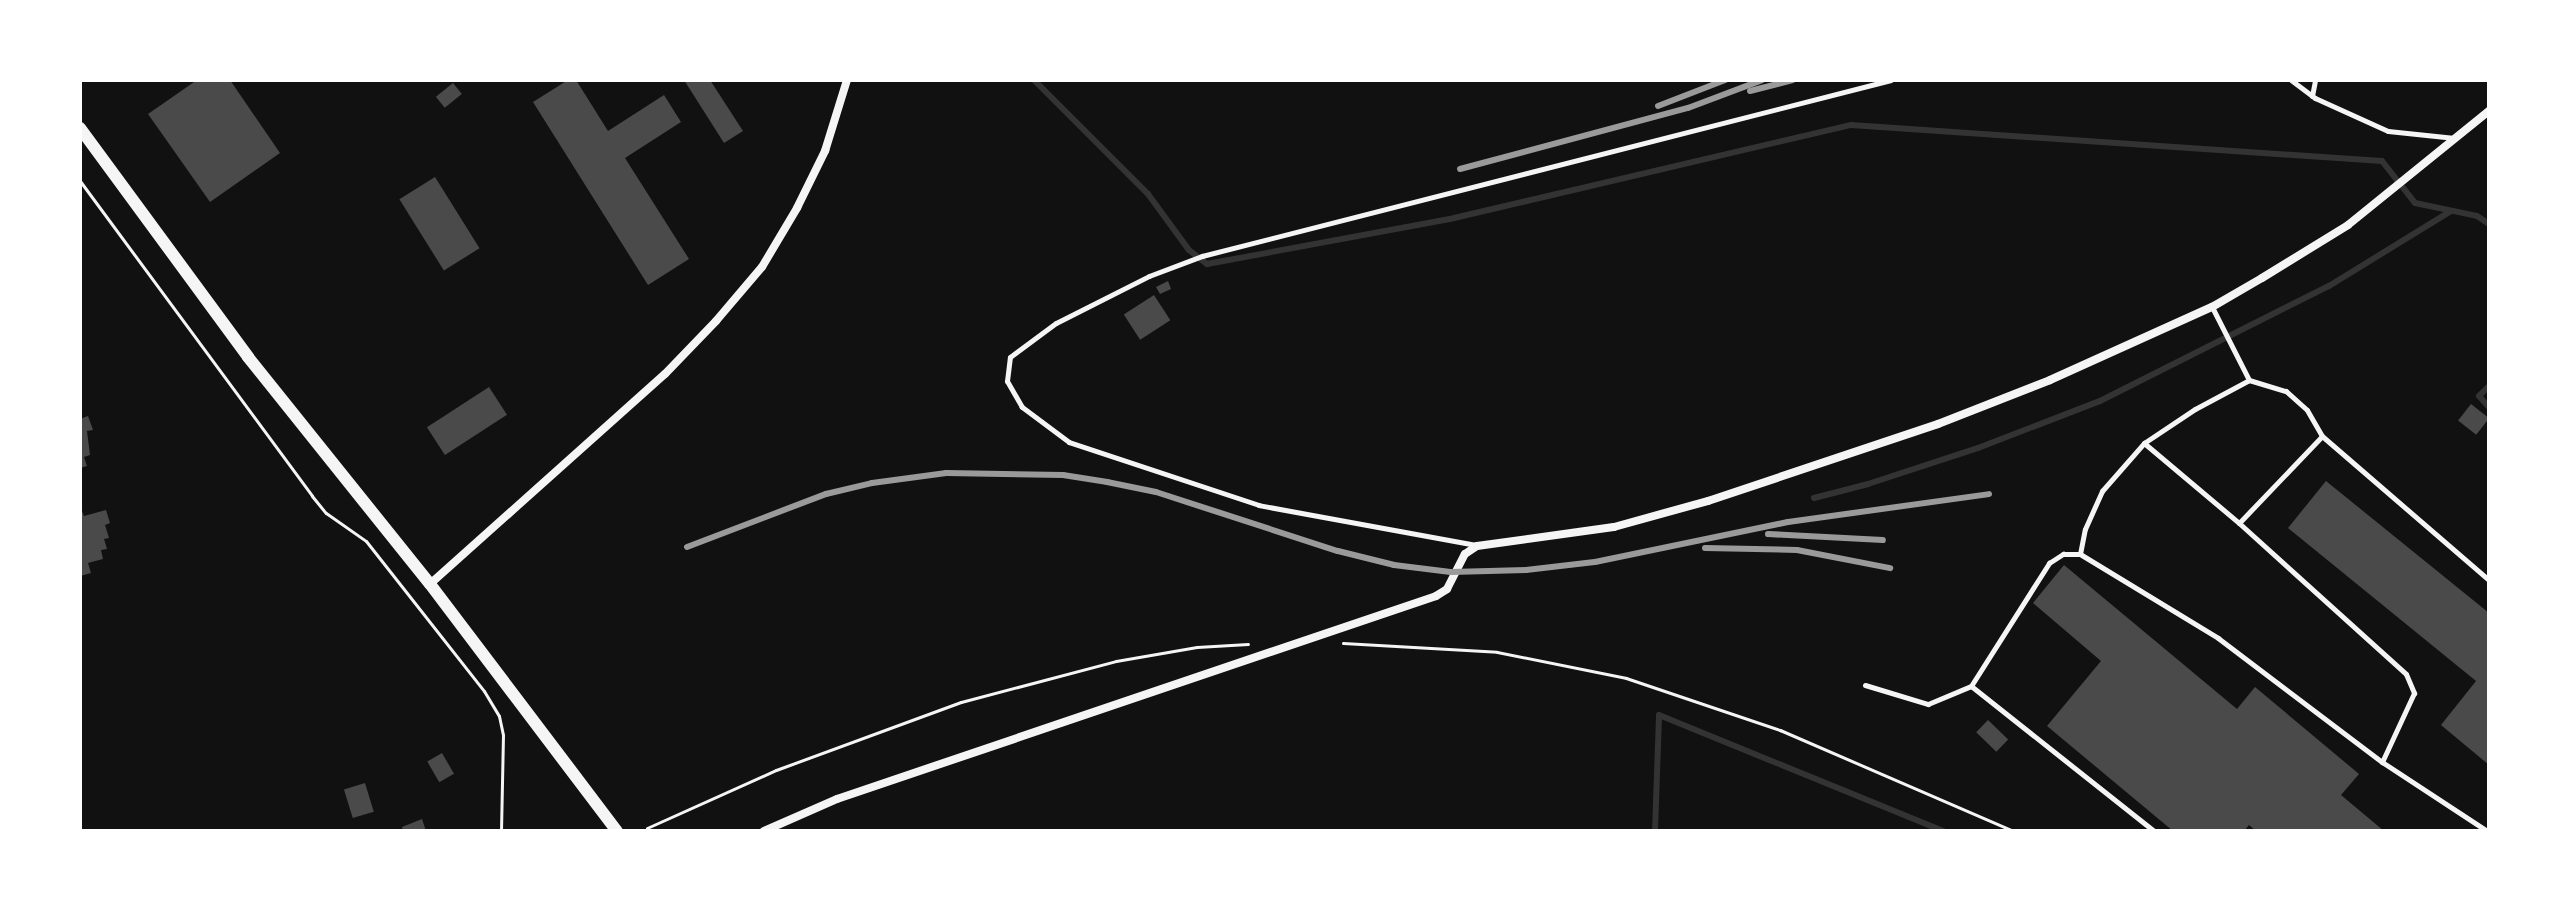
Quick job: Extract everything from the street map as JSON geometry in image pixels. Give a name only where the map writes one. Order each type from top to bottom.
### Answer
[{"type":"street","points":[[430,584],[665,374],[762,267],[825,151],[847,80]]},
{"type":"street","points":[[764,831],[837,799],[1436,596],[1447,589],[1465,554],[1477,546],[1614,527],[1708,501],[1938,424],[2050,380],[2212,307],[2348,225],[2489,111]]},
{"type":"street","points":[[80,128],[248,357],[430,584],[617,831]]},
{"type":"lane","points":[[1477,546],[1259,505],[1069,442],[1022,407],[1007,381],[1010,357],[1056,323],[1149,276],[1202,256],[1891,80]]},
{"type":"lane","points":[[2291,80],[2312,96],[2388,131],[2456,138]]},
{"type":"lane","points":[[2312,96],[2315,80]]},
{"type":"lane","points":[[2212,307],[2249,380]]},
{"type":"lane","points":[[2080,554],[2085,529],[2102,491],[2144,443],[2195,409],[2249,380],[2286,391],[2307,410],[2322,436],[2489,580]]},
{"type":"lane","points":[[2239,523],[2322,436]]},
{"type":"lane","points":[[2144,443],[2239,523],[2406,674],[2414,693],[2382,762]]},
{"type":"lane","points":[[1865,685],[1928,704],[1971,686],[2049,563],[2063,554],[2080,554],[2218,638],[2382,762],[2487,831]]},
{"type":"lane","points":[[1971,686],[2154,831]]},
{"type":"path","points":[[80,181],[312,496],[326,513],[366,541],[484,691],[499,716],[503,735],[501,831]]},
{"type":"path","points":[[647,828],[776,770],[961,702],[1116,661],[1197,647],[1255,643]]},
{"type":"path","points":[[1332,643],[1497,652],[1626,678],[1780,730],[2013,831]]},
{"type":"building","points":[[197,80],[230,80],[280,153],[210,202],[148,114]]},
{"type":"building","points":[[568,80],[576,80],[608,131],[664,95],[681,122],[625,158],[689,259],[648,285],[533,102]]},
{"type":"building","points":[[684,80],[710,80],[743,131],[724,143]]},
{"type":"building","points":[[453,83],[462,94],[445,108],[436,97]]},
{"type":"building","points":[[435,177],[480,248],[444,270],[399,199]]},
{"type":"building","points":[[1168,281],[1171,289],[1160,294],[1156,287]]},
{"type":"building","points":[[1154,295],[1170,320],[1140,340],[1124,315]]},
{"type":"building","points":[[489,387],[507,415],[445,455],[427,427]]},
{"type":"building","points":[[2471,404],[2489,418],[2476,435],[2458,421]]},
{"type":"building","points":[[88,416],[93,430],[87,431],[90,455],[84,457],[87,466],[80,468],[80,419]]},
{"type":"building","points":[[2326,481],[2489,613],[2489,765],[2441,725],[2476,681],[2288,528]]},
{"type":"building","points":[[80,506],[84,516],[106,510],[110,523],[105,525],[109,538],[104,539],[107,549],[101,550],[103,559],[88,563],[91,573],[80,576]]},
{"type":"building","points":[[2064,565],[2237,709],[2255,687],[2359,774],[2341,795],[2384,831],[2256,831],[2249,825],[2244,831],[2173,831],[2047,726],[2101,661],[2033,603]]},
{"type":"building","points":[[1988,720],[2008,739],[1996,752],[1976,732]]},
{"type":"building","points":[[442,753],[454,774],[439,782],[427,762]]},
{"type":"building","points":[[365,783],[374,812],[353,818],[344,789]]},
{"type":"building","points":[[422,819],[426,831],[403,831],[402,827]]},
{"type":"waterway","points":[[1034,80],[1148,194],[1189,250],[1207,264],[1454,218],[1851,125],[2382,161],[2415,203],[2477,216],[2489,224]]},
{"type":"waterway","points":[[1814,498],[1978,448],[2100,401],[2329,286],[2451,211]]},
{"type":"waterway","points":[[2489,386],[2479,396],[2489,407]]},
{"type":"waterway","points":[[1655,831],[1659,715],[1943,831]]},
{"type":"railway","points":[[1658,106],[1725,80]]},
{"type":"railway","points":[[1460,169],[1688,108],[1762,80]]},
{"type":"railway","points":[[1750,91],[1793,80]]},
{"type":"railway","points":[[687,547],[826,494],[872,483],[946,473],[1063,475],[1107,482],[1156,492],[1338,551],[1394,565],[1451,572],[1526,570],[1595,562],[1788,522],[1989,494]]},
{"type":"railway","points":[[1768,534],[1883,540]]},
{"type":"railway","points":[[1705,548],[1797,550],[1890,568]]}]
